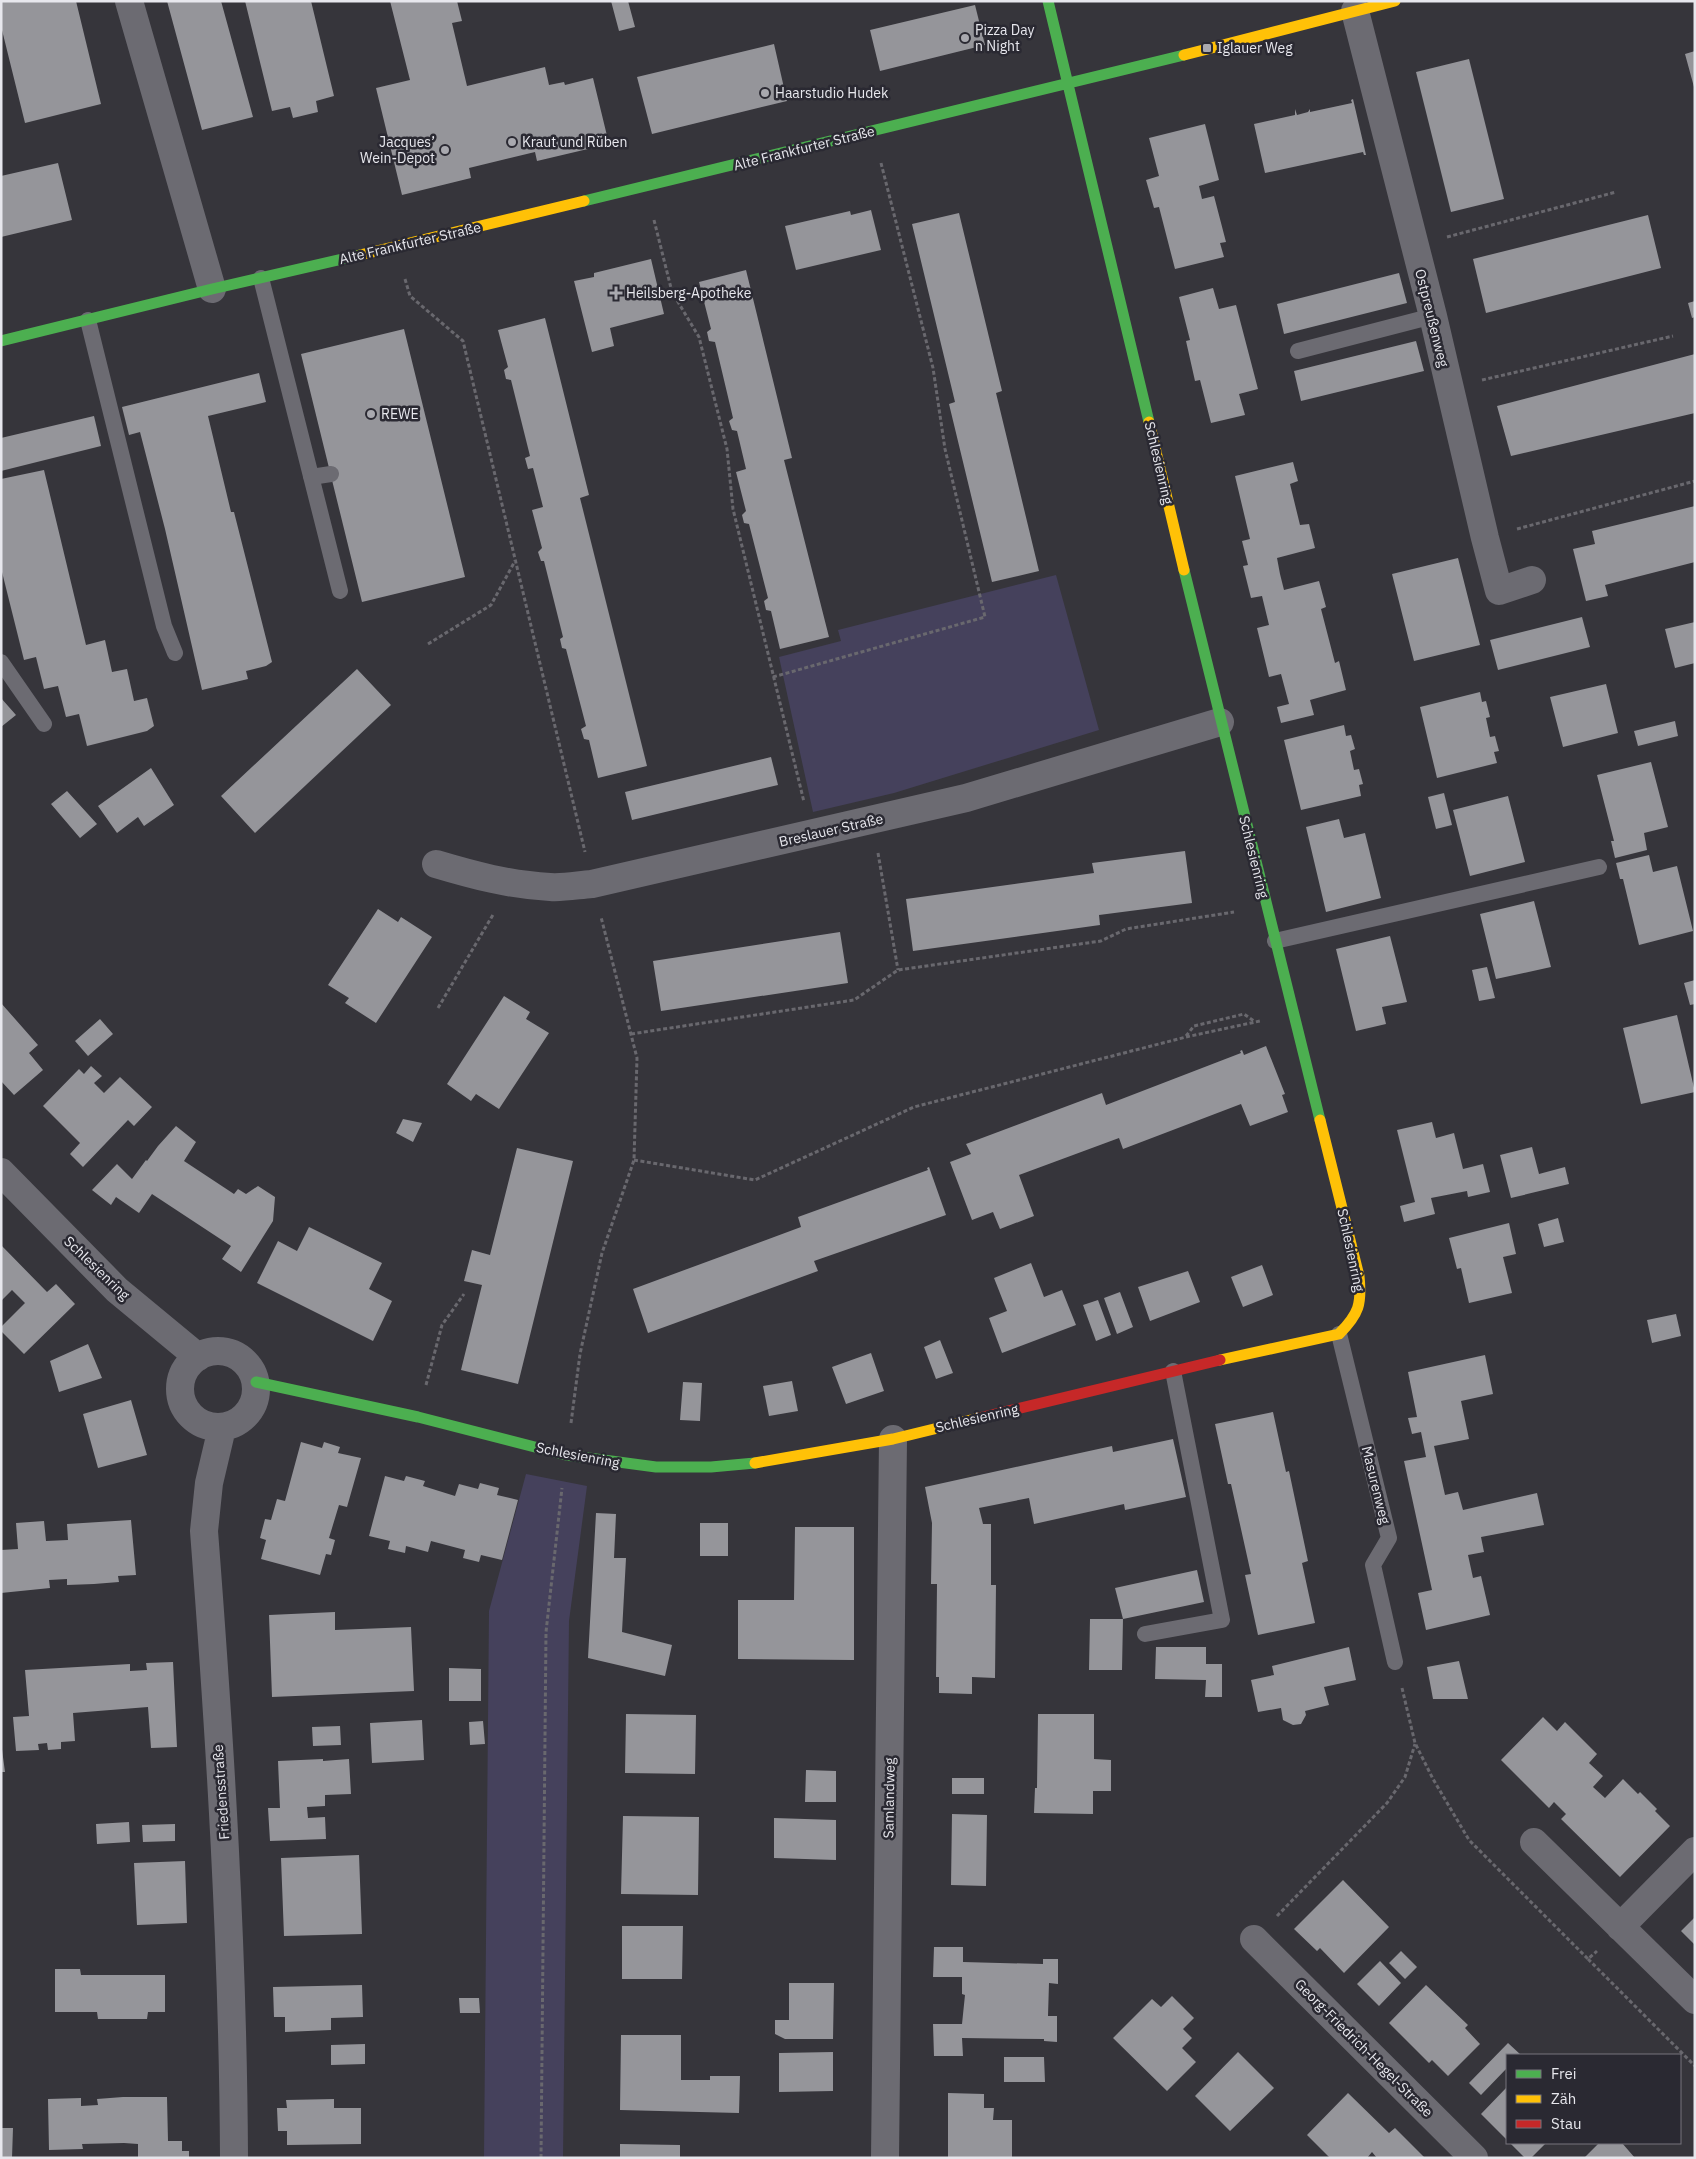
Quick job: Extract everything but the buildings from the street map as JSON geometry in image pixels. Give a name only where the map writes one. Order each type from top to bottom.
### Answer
[{"type":"street","points":[[129,1],[212,289]]},
{"type":"street","points":[[1048,1],[1069,84]]},
{"type":"street","name":"Alte Frankfurter Straße","points":[[1,341],[1069,84],[1394,1]]},
{"type":"street","name":"Ostpreußenweg","points":[[1355,11],[1433,316],[1499,591],[1532,580]]},
{"type":"street","name":"Schlesienring","points":[[256,1382],[418,1417],[566,1455],[656,1467],[711,1467],[754,1464],[893,1439],[1338,1334],[1355,1319],[1362,1297],[1359,1276],[1220,722],[1069,84]]},
{"type":"street","name":"Breslauer Straße","points":[[436,864],[483,878],[512,883],[551,887],[592,884],[966,798],[1220,722]]},
{"type":"street","name":"Schlesienring","points":[[1,1172],[117,1290],[198,1357]]},
{"type":"street","points":[[219,1351],[231,1353],[243,1360],[252,1371],[256,1382],[253,1406],[240,1421],[232,1426],[222,1428],[210,1428],[191,1416],[184,1406],[180,1391],[184,1374],[198,1357],[219,1351]]},
{"type":"street","name":"Friedensstraße","points":[[222,1428],[208,1483],[204,1531],[225,1856],[233,2059],[234,2158]]},
{"type":"street","name":"Samlandweg","points":[[885,2158],[893,1439]]},
{"type":"street","points":[[1534,1842],[1695,2000]]},
{"type":"street","points":[[1620,1927],[1695,1851]]},
{"type":"street","name":"Georg-Friedrich-Hegel-Straße","points":[[1254,1939],[1474,2158]]},
{"type":"lane","points":[[261,278],[340,591]]},
{"type":"lane","points":[[1298,351],[1433,316]]},
{"type":"lane","points":[[88,320],[164,626],[175,653]]},
{"type":"lane","points":[[311,477],[330,474]]},
{"type":"lane","points":[[1,662],[44,724]]},
{"type":"lane","points":[[1275,941],[1599,867]]},
{"type":"lane","name":"Masurenweg","points":[[1338,1334],[1389,1538],[1373,1565],[1395,1662]]},
{"type":"lane","points":[[1145,1634],[1222,1620],[1173,1372]]},
{"type":"path","points":[[773,677],[984,617],[945,449],[933,368],[873,131]]},
{"type":"path","points":[[645,186],[672,292],[698,336],[727,449],[733,509],[812,834]]},
{"type":"path","points":[[1415,245],[1616,192]]},
{"type":"path","points":[[396,247],[410,296],[463,341],[592,884],[636,1058],[634,1160],[602,1253],[580,1354],[566,1455],[546,1632],[541,2158]]},
{"type":"path","points":[[1449,388],[1673,336]]},
{"type":"path","points":[[1485,538],[1695,481]]},
{"type":"path","points":[[428,644],[491,605],[516,560]]},
{"type":"path","points":[[872,820],[898,970]]},
{"type":"path","points":[[438,1008],[512,883]]},
{"type":"path","points":[[631,1034],[854,1000],[898,970],[1101,941],[1126,929],[1267,906]]},
{"type":"path","points":[[1186,1037],[1194,1026],[1244,1014],[1254,1022]]},
{"type":"path","points":[[634,1160],[755,1180],[914,1107],[1245,1023]]},
{"type":"path","points":[[418,1417],[442,1325],[464,1294]]},
{"type":"path","points":[[1395,1662],[1412,1721],[1415,1743],[1469,1840],[1695,2066]]},
{"type":"path","points":[[1254,1939],[1387,1803],[1405,1777],[1415,1743]]},
{"type":"path","points":[[1588,1960],[1620,1927]]},
{"type":"shaded area","points":[[1056,575],[1099,730],[894,793],[813,812],[779,657],[841,641],[838,630]]},
{"type":"shaded area","points":[[526,1474],[587,1486],[569,1621],[563,2158],[484,2158],[489,1611]]},
{"type":"traffic: fast","points":[[1048,1],[1149,422]]},
{"type":"traffic: fast","points":[[584,201],[1184,55]]},
{"type":"traffic: fast","points":[[1,341],[360,255]]},
{"type":"traffic: fast","points":[[1184,570],[1320,1120]]},
{"type":"traffic: fast","points":[[256,1382],[418,1417],[566,1455],[656,1467],[711,1467],[755,1463]]},
{"type":"traffic: slow","points":[[1184,55],[1395,1]]},
{"type":"traffic: slow","points":[[360,255],[584,201]]},
{"type":"traffic: slow","points":[[1149,422],[1184,570]]},
{"type":"traffic: slow","points":[[1220,1360],[1339,1334],[1358,1308],[1360,1294],[1359,1276],[1320,1120]]},
{"type":"traffic: slow","points":[[755,1463],[893,1439],[979,1418]]},
{"type":"traffic: jam","points":[[979,1418],[1220,1360]]},
{"type":"place","name":"Pizza Day n Night","points":[[965,38]]},
{"type":"place","name":"Iglauer Weg","points":[[1207,48]]},
{"type":"place","name":"Haarstudio Hudek","points":[[765,93]]},
{"type":"place","name":"Kraut und Rüben","points":[[512,142]]},
{"type":"place","name":"Jacques’ Wein-Depot","points":[[445,150]]},
{"type":"place","name":"Heilsberg-Apotheke","points":[[616,293]]},
{"type":"place","name":"REWE","points":[[371,414]]}]
